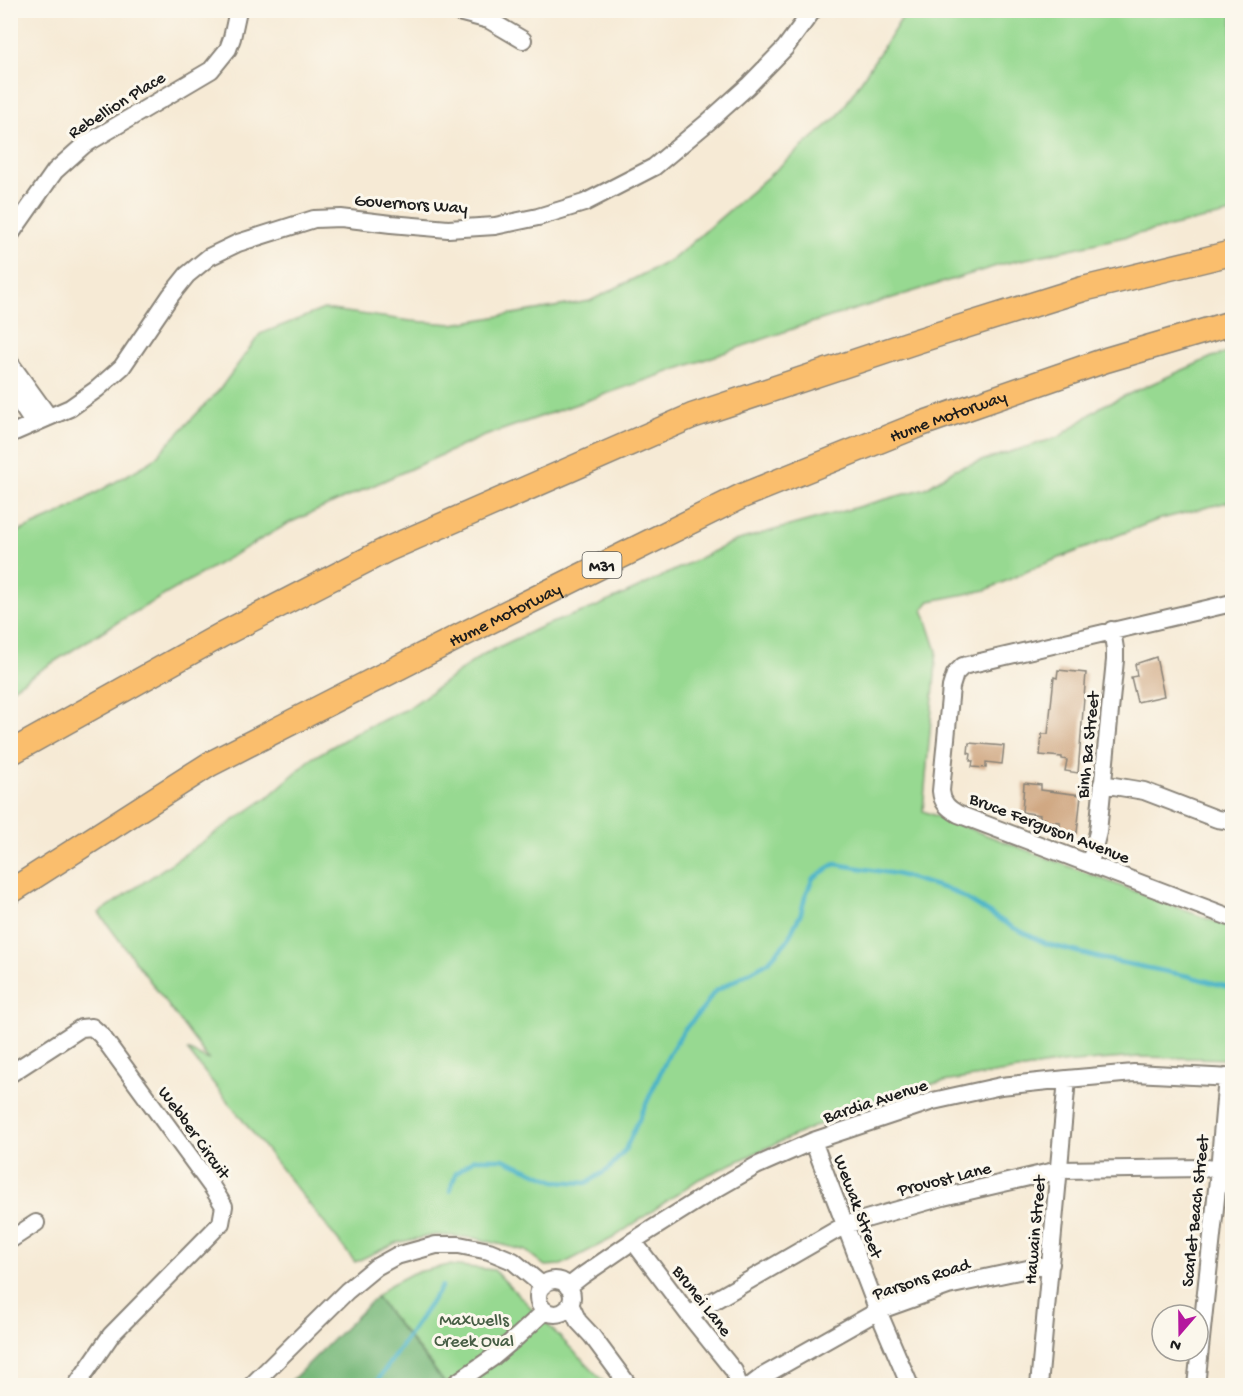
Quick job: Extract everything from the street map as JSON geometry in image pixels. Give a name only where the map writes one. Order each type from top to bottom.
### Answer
[{"type":"highway","points":[[10,753],[225,633],[386,550],[692,416],[917,341],[1083,289],[1233,253]]},
{"type":"highway","name":"Hume Motorway","points":[[10,892],[210,764],[742,495],[921,424],[1106,360],[1233,323]]},
{"type":"street","name":"Rebellion Place","points":[[10,235],[54,171],[84,145],[210,70],[228,49],[238,10]]},
{"type":"street","points":[[451,10],[489,20],[523,40]]},
{"type":"street","name":"Governors Way","points":[[10,434],[70,408],[97,389],[122,367],[171,295],[188,275],[209,257],[238,243],[314,219],[341,218],[448,229],[495,226],[538,217],[584,202],[654,166],[748,86],[785,48],[813,10]]},
{"type":"street","points":[[10,363],[42,420]]},
{"type":"street","points":[[10,388],[42,420]]},
{"type":"street","name":"Bruce Ferguson Avenue","points":[[1233,603],[967,664],[958,669],[951,687],[941,791],[941,797],[946,806],[958,814],[1233,918]]},
{"type":"street","name":"Binh Ba Street","points":[[1090,863],[1098,832],[1115,660],[1112,630]]},
{"type":"street","points":[[1102,784],[1144,790],[1217,819],[1233,821]]},
{"type":"street","name":"Webber Circuit","points":[[10,1074],[81,1028],[92,1027],[101,1035],[224,1206],[221,1223],[111,1335],[76,1386]]},
{"type":"street","name":"Bardia Avenue","points":[[569,1295],[582,1276],[633,1240],[748,1170],[813,1141],[933,1101],[1000,1086],[1134,1073],[1230,1078]]},
{"type":"street","name":"Scarlet Beach Street","points":[[1196,1386],[1226,1171],[1230,1078]]},
{"type":"street","name":"Hawain Street","points":[[1039,1386],[1067,1079]]},
{"type":"street","name":"Wewak Street","points":[[813,1141],[909,1386]]},
{"type":"street","name":"Provost Lane","points":[[689,1315],[845,1225],[943,1197],[1059,1170],[1205,1168],[1226,1171]]},
{"type":"street","points":[[10,1240],[36,1223]]},
{"type":"street","name":"Brunei Lane","points":[[633,1240],[734,1371],[739,1386]]},
{"type":"street","points":[[251,1386],[347,1292],[376,1267],[396,1256],[436,1245],[459,1245],[489,1251],[513,1261],[543,1286]]},
{"type":"street","name":"Parsons Road","points":[[761,1382],[878,1311],[948,1286],[1051,1264]]},
{"type":"street","points":[[569,1295],[565,1311],[560,1313],[545,1311],[538,1302],[543,1286],[553,1281],[564,1283],[569,1295],[578,1321],[629,1386]]},
{"type":"street","points":[[456,1383],[492,1358],[545,1311]]},
{"type":"green space","points":[[906,11],[1232,11],[1232,213],[1003,264],[801,326],[482,437],[289,523],[111,626],[11,689],[11,535],[61,513],[152,461],[220,389],[260,334],[324,309],[411,321],[453,324],[590,301],[673,259],[838,116]]},
{"type":"green space","points":[[1232,352],[1232,501],[1157,520],[1039,566],[986,590],[930,601],[923,609],[937,651],[923,811],[1232,928],[1232,1059],[1139,1057],[1061,1063],[906,1088],[699,1179],[613,1238],[561,1265],[545,1266],[526,1251],[475,1238],[435,1235],[396,1243],[355,1262],[187,1050],[209,1060],[99,913],[268,797],[312,758],[361,730],[407,709],[484,654],[543,626],[636,589],[735,541],[926,488],[955,469],[1059,437],[1102,406],[1212,357]]},
{"type":"green space","name":"Maxwells Creek Oval","points":[[449,1265],[494,1270],[607,1385],[446,1385],[376,1297],[390,1285],[413,1273]]},
{"type":"green space","points":[[376,1297],[446,1385],[287,1385]]},
{"type":"building","points":[[1156,657],[1164,696],[1137,702],[1131,677],[1137,676],[1135,664]]},
{"type":"building","points":[[1058,670],[1086,673],[1078,773],[1065,771],[1067,760],[1062,757],[1040,755],[1042,734],[1048,734],[1054,677],[1057,678]]},
{"type":"building","points":[[969,743],[1004,746],[1002,764],[986,762],[986,768],[972,767],[971,754],[968,753]]},
{"type":"building","points":[[1024,783],[1041,785],[1041,790],[1081,795],[1077,833],[1060,831],[1060,822],[1046,821],[1040,818],[1040,815],[1022,812]]},
{"type":"waterway","points":[[450,1191],[456,1173],[474,1159],[503,1159],[555,1181],[586,1183],[609,1169],[625,1150],[669,1054],[684,1030],[703,1009],[714,992],[768,962],[787,941],[801,913],[813,878],[835,864],[896,874],[953,891],[1012,927],[1047,944],[1232,988]]},
{"type":"waterway","points":[[374,1386],[442,1286]]}]
